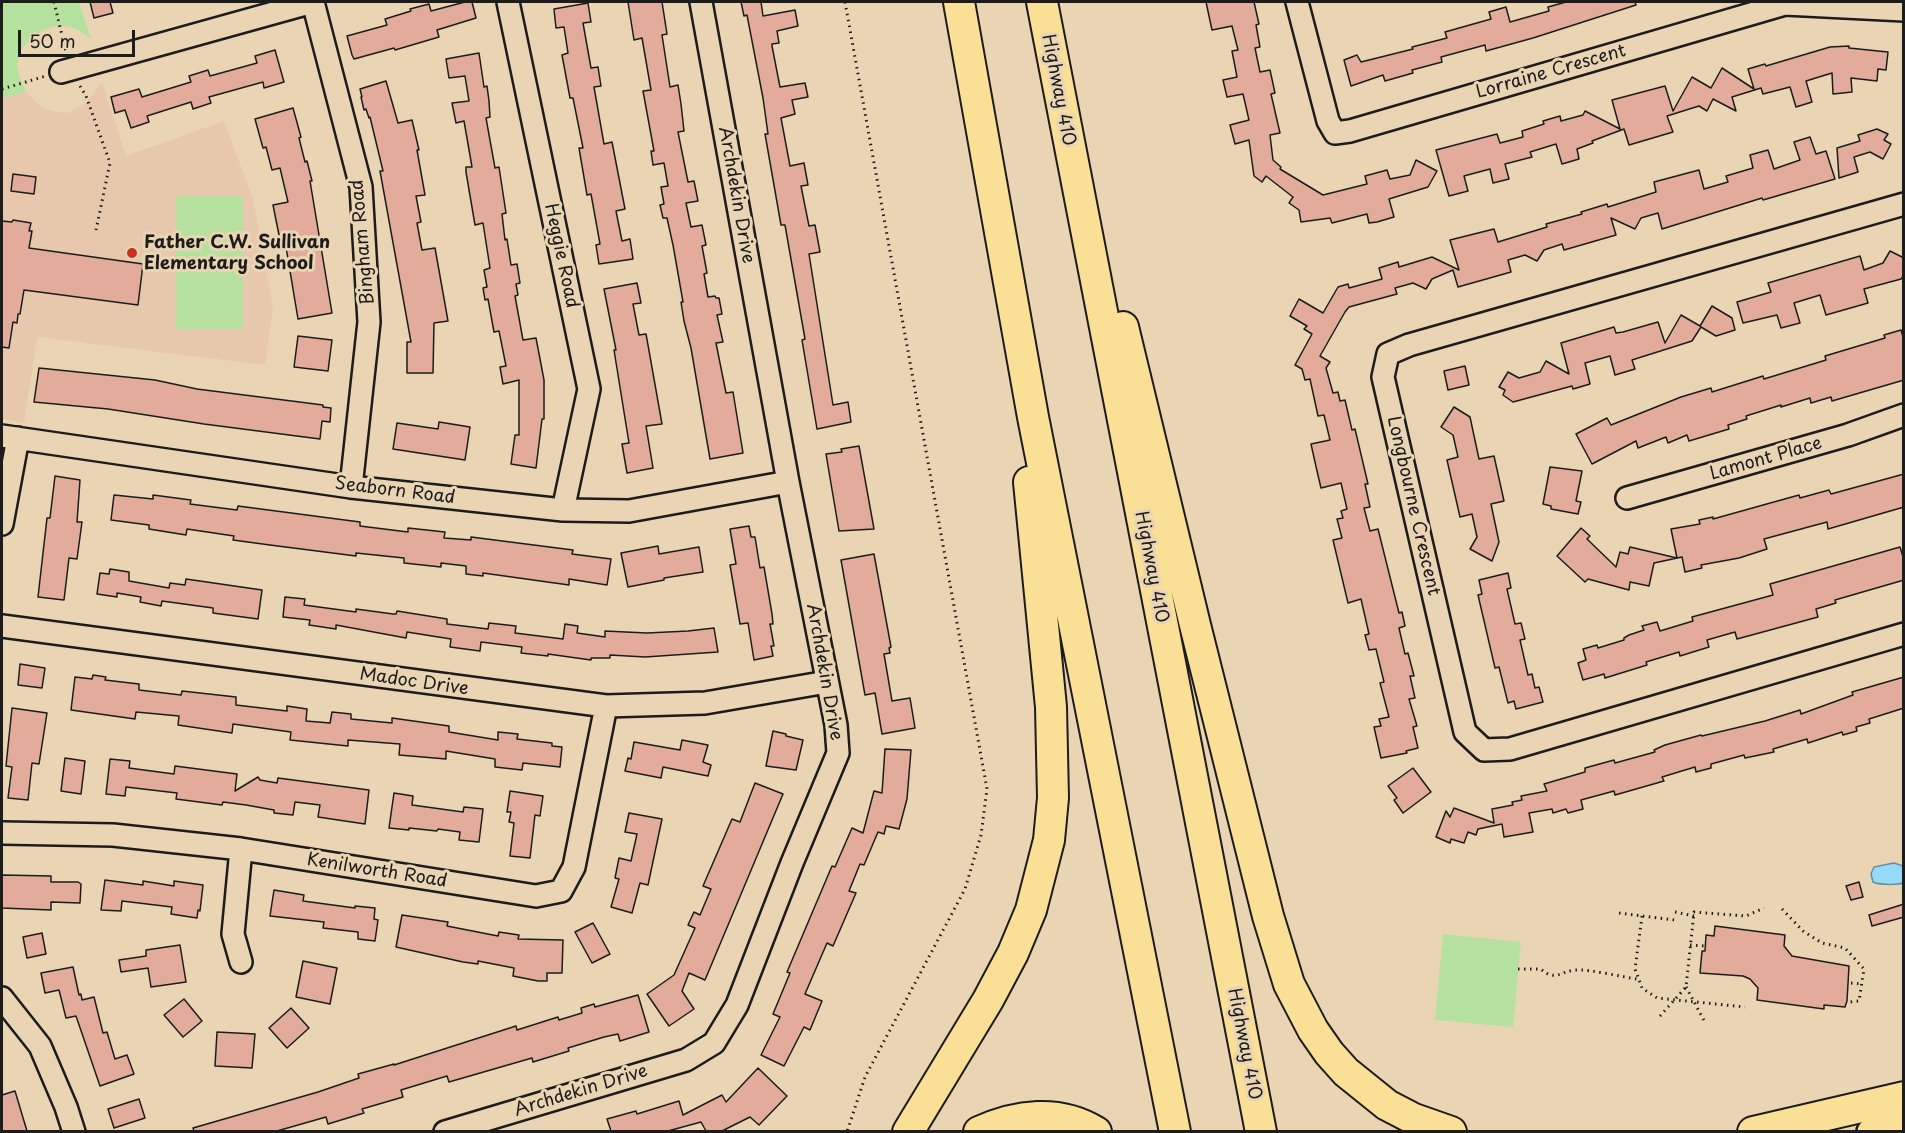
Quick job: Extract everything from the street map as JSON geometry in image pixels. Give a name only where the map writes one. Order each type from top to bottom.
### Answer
[{"type":"highway","points":[[958,2],[1033,417],[1175,1131]]},
{"type":"highway","name":"Highway 410","points":[[1042,2],[1261,1131]]},
{"type":"highway","points":[[1077,189],[1097,218],[1203,658],[1268,916],[1289,984],[1312,1030],[1346,1072],[1387,1105],[1414,1119],[1451,1131]]},
{"type":"highway","points":[[908,1131],[988,1000],[1013,953],[1030,910],[1049,840],[1053,798],[1051,706],[1026,455],[1033,417]]},
{"type":"highway","points":[[1753,1131],[1904,1097]]},
{"type":"highway","points":[[979,1131],[1000,1122],[1044,1117],[1066,1119],[1096,1131]]},
{"type":"main road","points":[[1871,1131],[1904,1121]]},
{"type":"street","points":[[66,70],[313,2]]},
{"type":"street","name":"Bingham Road","points":[[313,2],[361,187],[369,322],[351,487]]},
{"type":"street","name":"Heggie Road","points":[[508,2],[589,389],[563,510]]},
{"type":"street","name":"Archdekin Drive","points":[[445,1131],[686,1060],[714,1042],[737,1005],[838,753],[836,725],[788,482],[701,2]]},
{"type":"street","name":"Lorraine Crescent","points":[[1297,2],[1328,121],[1335,133],[1361,128],[1785,4],[1904,10]]},
{"type":"street","name":"Longbourne Crescent","points":[[1904,204],[1409,345],[1388,354],[1383,377],[1465,732],[1484,750],[1510,749],[1904,634]]},
{"type":"street","name":"Lamont Place","points":[[1627,498],[1848,435],[1904,415]]},
{"type":"street","points":[[2,524],[10,437]]},
{"type":"street","name":"Seaborn Road","points":[[10,437],[351,487],[563,510],[629,511],[788,482]]},
{"type":"street","name":"Madoc Drive","points":[[2,626],[606,706],[705,703],[827,682]]},
{"type":"street","name":"Kenilworth Road","points":[[2,833],[113,835],[240,849],[536,896],[561,891],[574,867],[606,706]]},
{"type":"street","points":[[240,849],[232,934],[241,962]]},
{"type":"street","points":[[2,998],[40,1046],[74,1131]]},
{"type":"path","points":[[54,2],[66,70],[87,96],[110,163],[96,230]]},
{"type":"path","points":[[845,2],[987,789],[981,835],[965,889],[865,1077],[847,1131]]},
{"type":"path","points":[[2,89],[66,70]]},
{"type":"path","points":[[1706,1024],[1686,987],[1694,912],[1746,916],[1764,908]]},
{"type":"path","points":[[1782,909],[1803,931],[1822,943],[1845,948],[1864,969],[1859,1001],[1850,1002]]},
{"type":"path","points":[[1675,912],[1694,916]]},
{"type":"path","points":[[1619,913],[1675,920]]},
{"type":"path","points":[[1642,916],[1635,969],[1642,988],[1657,998],[1745,1007]]},
{"type":"path","points":[[1690,945],[1705,946]]},
{"type":"path","points":[[1518,969],[1541,969],[1547,974],[1557,975],[1574,969],[1637,979]]},
{"type":"path","points":[[1851,983],[1862,984]]},
{"type":"path","points":[[1659,1016],[1686,987]]},
{"type":"shaded area","name":"Father C.W. Sullivan Elementary School","points":[[102,82],[126,156],[224,121],[253,199],[273,308],[265,365],[37,337],[24,423],[2,419],[2,98],[26,92],[40,106],[69,113],[87,102]]},
{"type":"green space","points":[[2,2],[79,2],[91,39],[68,26],[57,26],[42,31],[24,46],[17,64],[26,92],[2,98]]},
{"type":"green space","points":[[176,196],[243,196],[243,329],[176,329]]},
{"type":"green space","points":[[1443,934],[1521,942],[1513,1027],[1435,1020]]},
{"type":"water","points":[[1894,863],[1903,866],[1903,883],[1873,882],[1871,874],[1874,867]]},
{"type":"building","points":[[90,2],[110,2],[113,13],[94,18]]},
{"type":"building","points":[[472,2],[476,18],[437,30],[439,37],[354,59],[352,55],[347,36],[387,25],[385,19],[411,11],[410,9],[429,4],[431,11]]},
{"type":"building","points":[[628,2],[662,2],[667,34],[662,35],[670,87],[678,85],[681,104],[684,131],[678,132],[688,182],[694,181],[698,201],[686,203],[691,227],[702,225],[706,245],[702,246],[707,273],[704,274],[708,297],[719,298],[722,314],[717,315],[723,342],[716,343],[726,393],[733,392],[743,453],[710,459],[691,348],[684,321],[673,245],[667,218],[663,218],[660,205],[664,204],[661,187],[668,186],[664,163],[653,165],[651,151],[654,151],[643,91],[651,90],[642,38],[634,40]]},
{"type":"building","points":[[741,2],[761,2],[763,16],[795,10],[798,26],[777,31],[779,43],[772,44],[772,46],[780,87],[805,83],[808,97],[792,100],[795,114],[781,118],[790,166],[804,163],[808,185],[801,186],[809,226],[815,225],[820,252],[809,254],[833,405],[848,402],[851,422],[817,429],[802,340],[805,339],[785,225],[781,225],[765,134],[768,134],[763,98],[747,15],[744,16]]},
{"type":"building","points":[[1206,2],[1254,2],[1259,24],[1256,25],[1260,47],[1255,48],[1260,72],[1270,70],[1275,93],[1271,94],[1280,133],[1270,135],[1273,160],[1281,167],[1280,169],[1323,195],[1367,184],[1365,176],[1387,170],[1390,179],[1410,175],[1416,160],[1437,171],[1428,187],[1389,199],[1394,217],[1377,222],[1369,223],[1367,214],[1332,223],[1330,218],[1301,222],[1299,210],[1289,203],[1293,197],[1266,176],[1262,182],[1254,176],[1249,140],[1235,144],[1230,125],[1249,120],[1243,94],[1227,97],[1223,80],[1237,77],[1232,51],[1238,50],[1232,26],[1212,30]]},
{"type":"building","points":[[1566,2],[1635,2],[1636,5],[1486,51],[1485,45],[1441,57],[1442,62],[1412,70],[1413,73],[1385,81],[1383,75],[1351,86],[1344,60],[1357,55],[1361,62],[1447,38],[1445,32],[1491,19],[1489,12],[1506,7],[1510,22],[1549,11],[1548,7]]},
{"type":"building","points":[[588,3],[591,22],[583,23],[591,68],[598,67],[601,86],[594,87],[604,144],[612,142],[625,209],[616,211],[622,241],[630,239],[633,259],[599,264],[596,245],[600,244],[591,194],[587,195],[579,148],[583,148],[562,55],[568,53],[564,27],[556,28],[554,9]]},
{"type":"building","points":[[1849,46],[1849,48],[1888,52],[1886,70],[1878,69],[1877,81],[1851,78],[1852,92],[1833,94],[1832,73],[1806,81],[1812,102],[1796,107],[1790,87],[1763,94],[1761,88],[1732,97],[1736,111],[1713,99],[1707,111],[1699,106],[1667,116],[1673,132],[1629,145],[1624,129],[1577,149],[1579,159],[1562,164],[1556,144],[1530,152],[1532,157],[1505,164],[1509,179],[1493,183],[1490,169],[1464,176],[1468,191],[1449,196],[1436,150],[1497,134],[1500,143],[1523,137],[1522,131],[1544,124],[1543,121],[1560,116],[1561,121],[1583,115],[1585,111],[1620,129],[1612,100],[1665,86],[1673,111],[1692,77],[1711,88],[1722,68],[1754,89],[1748,69],[1830,47]]},
{"type":"building","points":[[275,50],[284,82],[264,88],[263,82],[209,97],[211,103],[193,109],[191,102],[147,116],[149,122],[131,128],[125,110],[115,113],[111,97],[139,89],[142,97],[191,82],[189,76],[208,70],[210,76],[257,63],[255,56]]},
{"type":"building","points":[[479,53],[484,87],[487,86],[489,101],[490,117],[486,118],[495,168],[499,167],[506,213],[502,214],[505,240],[507,239],[511,265],[517,264],[520,283],[516,284],[518,295],[515,296],[523,340],[536,338],[544,380],[544,419],[542,419],[536,468],[511,464],[515,435],[519,435],[519,380],[503,384],[500,367],[506,366],[499,331],[494,332],[488,299],[485,300],[483,288],[487,287],[484,270],[490,268],[483,223],[475,225],[466,172],[466,167],[472,167],[464,121],[456,123],[452,103],[469,101],[465,76],[449,78],[446,59]]},
{"type":"building","points":[[386,81],[398,123],[412,120],[425,195],[416,196],[421,222],[417,223],[422,250],[435,248],[448,321],[434,323],[433,373],[407,373],[407,342],[411,342],[380,171],[383,171],[370,117],[366,109],[364,110],[361,97],[360,89]]},
{"type":"building","points":[[293,108],[305,162],[307,161],[312,181],[310,181],[332,313],[298,319],[284,235],[279,235],[273,205],[288,202],[280,168],[272,170],[255,119]]},
{"type":"building","points":[[1877,129],[1888,134],[1884,140],[1891,144],[1883,159],[1870,152],[1854,157],[1858,172],[1839,178],[1837,148],[1860,141],[1858,135]]},
{"type":"building","points":[[1810,137],[1816,154],[1826,151],[1835,179],[1763,200],[1762,198],[1662,229],[1658,213],[1641,218],[1635,229],[1611,218],[1616,235],[1564,250],[1562,244],[1544,250],[1537,261],[1525,255],[1508,260],[1511,272],[1458,287],[1453,270],[1432,279],[1426,289],[1413,283],[1395,288],[1397,294],[1349,307],[1345,312],[1320,356],[1330,362],[1326,368],[1333,393],[1338,392],[1340,401],[1345,400],[1352,430],[1355,429],[1368,484],[1365,484],[1370,507],[1364,508],[1370,531],[1378,529],[1399,613],[1402,612],[1405,626],[1399,628],[1405,654],[1408,653],[1414,676],[1410,676],[1415,698],[1409,699],[1417,726],[1413,727],[1418,748],[1406,751],[1407,753],[1381,758],[1374,727],[1381,726],[1379,719],[1389,717],[1380,683],[1384,682],[1376,649],[1369,650],[1365,635],[1369,634],[1361,599],[1348,603],[1333,540],[1342,538],[1337,519],[1343,518],[1341,511],[1347,509],[1341,483],[1321,488],[1311,444],[1330,440],[1324,415],[1318,416],[1310,379],[1305,380],[1302,369],[1295,365],[1312,334],[1304,329],[1307,326],[1290,316],[1299,299],[1323,313],[1338,287],[1348,284],[1349,288],[1382,279],[1379,268],[1398,262],[1399,267],[1432,257],[1459,270],[1450,240],[1494,229],[1498,242],[1547,227],[1546,224],[1582,214],[1581,212],[1607,204],[1608,207],[1656,192],[1654,182],[1699,170],[1704,189],[1728,182],[1726,176],[1753,168],[1750,155],[1768,150],[1774,169],[1800,160],[1794,142]]},
{"type":"building","points":[[13,174],[36,177],[34,194],[11,191]]},
{"type":"building","points":[[13,220],[31,223],[29,248],[143,264],[138,305],[24,290],[17,323],[13,322],[9,348],[2,347],[2,221],[12,222]]},
{"type":"building","points":[[1890,251],[1904,258],[1904,275],[1901,279],[1864,289],[1868,303],[1826,315],[1820,295],[1794,303],[1800,323],[1781,328],[1777,315],[1743,323],[1737,302],[1771,292],[1768,283],[1860,256],[1864,270],[1883,263]]},
{"type":"building","points":[[637,283],[641,303],[633,304],[639,335],[646,334],[662,424],[646,426],[653,468],[627,473],[622,444],[629,443],[614,350],[616,350],[604,289]]},
{"type":"building","points":[[1712,306],[1732,318],[1735,330],[1716,336],[1701,327],[1692,341],[1632,360],[1635,369],[1615,375],[1610,356],[1585,363],[1590,384],[1573,389],[1572,386],[1513,402],[1503,395],[1505,390],[1499,387],[1508,372],[1519,378],[1540,372],[1546,361],[1569,374],[1561,343],[1614,327],[1616,333],[1658,322],[1665,343],[1681,315],[1700,326]]},
{"type":"building","points":[[1901,330],[1904,340],[1904,380],[1832,401],[1831,397],[1811,403],[1810,398],[1781,407],[1781,405],[1746,416],[1747,419],[1728,425],[1729,429],[1689,441],[1687,435],[1668,443],[1666,437],[1638,448],[1636,441],[1592,464],[1576,434],[1607,418],[1611,425],[1681,397],[1711,388],[1712,392],[1763,376],[1764,379],[1826,360],[1825,356],[1885,338],[1884,335]]},
{"type":"building","points":[[298,336],[332,340],[328,371],[294,367]]},
{"type":"building","points":[[1465,366],[1469,385],[1448,390],[1444,371]]},
{"type":"building","points":[[39,368],[155,380],[197,389],[323,405],[323,407],[331,408],[330,422],[322,421],[320,439],[108,409],[34,402]]},
{"type":"building","points":[[1454,407],[1470,417],[1479,459],[1494,456],[1504,501],[1491,504],[1499,542],[1492,561],[1470,549],[1477,537],[1472,514],[1460,517],[1447,460],[1458,457],[1453,435],[1441,427]]},
{"type":"building","points":[[439,422],[470,427],[465,460],[393,449],[397,423],[438,429]]},
{"type":"building","points":[[859,446],[874,529],[839,531],[826,454],[842,452],[841,449]]},
{"type":"building","points":[[1550,467],[1582,471],[1576,501],[1581,502],[1578,514],[1551,509],[1551,506],[1543,504]]},
{"type":"building","points":[[1904,474],[1904,507],[1828,529],[1827,522],[1764,539],[1767,549],[1739,558],[1701,565],[1702,568],[1685,572],[1682,557],[1654,563],[1649,586],[1630,582],[1629,590],[1588,579],[1585,582],[1557,556],[1581,528],[1590,536],[1587,539],[1616,567],[1620,552],[1628,554],[1630,547],[1677,558],[1671,529],[1700,524],[1699,520],[1713,517],[1713,519],[1799,495],[1800,498],[1829,490],[1831,494]]},
{"type":"building","points":[[55,476],[80,480],[77,522],[82,522],[77,559],[69,558],[64,600],[38,597],[47,518],[50,518]]},
{"type":"building","points":[[114,495],[153,499],[153,495],[191,500],[190,504],[237,510],[238,506],[360,522],[360,526],[408,532],[408,528],[445,532],[444,538],[471,540],[471,537],[573,550],[572,554],[611,559],[607,585],[569,579],[569,585],[483,573],[483,576],[466,574],[466,566],[441,563],[441,567],[404,563],[404,558],[356,553],[356,556],[270,545],[233,540],[234,536],[187,529],[186,535],[149,529],[149,525],[111,520]]},
{"type":"building","points":[[749,526],[751,537],[755,537],[760,568],[764,567],[772,614],[773,624],[770,624],[774,646],[771,646],[773,656],[754,660],[748,623],[740,624],[730,565],[736,564],[730,529]]},
{"type":"building","points":[[658,546],[659,554],[699,547],[703,572],[628,587],[621,553]]},
{"type":"building","points":[[1900,547],[1904,560],[1904,580],[1835,600],[1836,603],[1816,609],[1818,617],[1737,639],[1735,632],[1707,640],[1709,647],[1680,656],[1679,652],[1605,678],[1604,674],[1583,680],[1578,663],[1586,660],[1583,649],[1597,645],[1598,648],[1624,640],[1629,635],[1644,630],[1642,626],[1657,622],[1660,631],[1693,621],[1692,617],[1773,595],[1770,584]]},
{"type":"building","points":[[874,554],[891,647],[889,648],[890,653],[884,654],[892,701],[910,698],[915,728],[882,734],[875,693],[865,695],[841,560]]},
{"type":"building","points":[[110,569],[129,572],[129,581],[169,588],[170,583],[185,585],[186,579],[262,590],[258,619],[213,613],[213,608],[162,601],[161,606],[140,602],[141,597],[117,593],[117,597],[97,594],[100,573],[109,574]]},
{"type":"building","points":[[1508,573],[1511,588],[1507,589],[1515,624],[1521,623],[1525,639],[1520,640],[1528,675],[1532,674],[1535,688],[1539,687],[1543,702],[1516,709],[1514,701],[1508,703],[1499,667],[1495,668],[1478,595],[1482,594],[1479,580]]},
{"type":"building","points":[[285,597],[305,599],[304,605],[356,612],[356,609],[393,614],[397,611],[447,619],[447,624],[488,629],[489,623],[516,626],[515,633],[563,639],[565,624],[578,626],[577,633],[605,637],[605,631],[647,633],[714,628],[718,652],[645,657],[610,655],[610,658],[591,658],[591,660],[521,653],[522,647],[481,642],[480,651],[450,647],[451,639],[407,632],[406,638],[336,625],[336,629],[309,625],[310,620],[283,617]]},
{"type":"building","points":[[20,664],[45,668],[42,688],[18,685]]},
{"type":"building","points":[[93,675],[106,677],[105,680],[139,684],[139,690],[181,695],[182,691],[236,697],[236,705],[287,711],[287,706],[307,709],[306,721],[330,723],[332,712],[351,714],[351,719],[392,723],[392,718],[449,726],[449,732],[498,740],[498,732],[518,734],[517,739],[552,743],[552,746],[562,747],[560,767],[523,763],[522,770],[495,767],[495,759],[446,751],[446,759],[399,755],[400,744],[348,740],[348,746],[290,740],[291,732],[233,724],[232,733],[178,725],[179,716],[136,712],[135,719],[71,710],[75,677],[92,679]]},
{"type":"building","points":[[1904,677],[1904,708],[1869,719],[1870,723],[1856,727],[1857,731],[1843,735],[1842,732],[1808,743],[1807,739],[1773,749],[1774,752],[1745,758],[1744,755],[1711,764],[1711,768],[1696,772],[1695,767],[1662,777],[1664,781],[1615,795],[1614,791],[1581,800],[1583,809],[1568,813],[1566,809],[1553,813],[1552,809],[1529,813],[1533,832],[1504,837],[1502,824],[1478,829],[1476,835],[1468,832],[1464,843],[1451,839],[1450,843],[1436,837],[1446,811],[1450,817],[1454,808],[1494,823],[1492,809],[1513,805],[1512,802],[1522,800],[1521,796],[1547,791],[1544,784],[1585,772],[1585,768],[1614,760],[1615,763],[1655,752],[1654,750],[1665,745],[1765,721],[1800,710],[1801,714],[1853,695],[1852,692]]},
{"type":"building","points":[[12,708],[47,713],[39,764],[32,763],[28,800],[8,798],[12,767],[6,766]]},
{"type":"building","points":[[773,731],[803,740],[796,770],[766,766]]},
{"type":"building","points":[[682,740],[708,745],[703,762],[711,765],[708,776],[663,767],[661,778],[625,771],[628,758],[631,759],[634,742],[680,750]]},
{"type":"building","points":[[885,749],[911,750],[907,799],[899,829],[886,826],[884,834],[878,832],[864,865],[860,864],[849,891],[856,893],[833,946],[827,943],[805,994],[822,1001],[810,1030],[804,1027],[784,1066],[761,1055],[780,1017],[773,1014],[790,973],[787,972],[832,866],[835,867],[852,828],[863,833],[874,791],[882,793]]},
{"type":"building","points":[[65,758],[85,761],[81,794],[61,791]]},
{"type":"building","points":[[110,759],[130,761],[129,768],[174,774],[175,766],[237,774],[235,791],[258,777],[260,780],[277,783],[278,778],[369,790],[365,824],[318,817],[320,805],[295,802],[293,815],[274,813],[274,810],[246,805],[223,802],[222,805],[176,799],[177,793],[126,787],[125,796],[106,794]]},
{"type":"building","points":[[1413,768],[1431,792],[1403,813],[1394,800],[1397,798],[1388,786]]},
{"type":"building","points":[[755,783],[783,794],[705,980],[689,973],[682,991],[694,1009],[669,1026],[647,994],[674,975],[695,928],[688,925],[694,912],[700,915],[711,889],[703,886],[732,819],[740,822]]},
{"type":"building","points":[[510,791],[543,796],[540,816],[535,815],[530,858],[510,856],[514,823],[509,822],[511,812],[507,812]]},
{"type":"building","points":[[394,793],[413,796],[412,805],[463,812],[464,807],[483,809],[479,842],[459,840],[460,832],[389,828]]},
{"type":"building","points":[[629,813],[662,819],[648,885],[640,883],[632,913],[611,907],[619,879],[615,878],[619,858],[631,861],[637,834],[625,832]]},
{"type":"building","points":[[2,875],[51,876],[51,882],[78,882],[81,884],[80,903],[51,902],[51,910],[2,908]]},
{"type":"building","points":[[105,880],[143,885],[143,881],[174,886],[174,881],[203,885],[200,911],[198,910],[197,918],[171,914],[172,907],[122,901],[121,911],[101,910]]},
{"type":"building","points":[[1859,882],[1863,897],[1851,900],[1846,886]]},
{"type":"building","points":[[274,890],[304,895],[303,901],[355,908],[355,906],[375,908],[374,919],[378,920],[375,941],[358,939],[358,932],[323,928],[324,922],[270,916]]},
{"type":"building","points":[[1904,904],[1904,917],[1872,926],[1869,915]]},
{"type":"building","points":[[402,915],[448,922],[447,926],[498,936],[499,932],[519,935],[518,939],[563,940],[562,973],[547,973],[547,981],[538,981],[513,976],[514,968],[478,961],[478,964],[463,962],[396,947]]},
{"type":"building","points":[[593,923],[610,954],[592,963],[575,932]]},
{"type":"building","points":[[1715,926],[1785,935],[1784,946],[1792,956],[1849,966],[1845,1007],[1824,1005],[1824,1009],[1757,1000],[1758,988],[1750,979],[1743,976],[1700,973],[1706,935],[1714,936]]},
{"type":"building","points":[[42,933],[46,954],[27,958],[23,937]]},
{"type":"building","points":[[180,945],[186,982],[151,987],[148,968],[121,972],[119,960],[146,956],[146,950]]},
{"type":"building","points":[[303,961],[337,968],[330,1004],[296,997]]},
{"type":"building","points":[[73,967],[82,1000],[94,997],[103,1033],[107,1032],[115,1059],[127,1055],[134,1074],[100,1086],[76,1016],[66,1018],[59,990],[45,993],[41,973]]},
{"type":"building","points":[[638,995],[649,1032],[620,1041],[618,1034],[568,1048],[569,1051],[533,1062],[532,1058],[449,1082],[447,1076],[401,1090],[403,1097],[362,1109],[364,1113],[328,1124],[326,1117],[277,1131],[194,1131],[193,1128],[318,1092],[359,1078],[358,1074],[394,1065],[516,1026],[517,1030],[558,1017],[559,1020],[582,1013],[581,1008],[594,1004],[595,1007]]},
{"type":"building","points":[[184,999],[202,1021],[183,1037],[164,1015]]},
{"type":"building","points":[[291,1008],[309,1028],[287,1048],[269,1028]]},
{"type":"building","points":[[217,1032],[255,1034],[252,1068],[215,1066]]},
{"type":"building","points":[[758,1068],[787,1096],[759,1125],[750,1117],[722,1131],[706,1131],[701,1122],[668,1131],[611,1131],[607,1119],[636,1111],[637,1114],[679,1101],[683,1115],[722,1095],[726,1102]]},
{"type":"building","points":[[15,1091],[27,1131],[2,1131],[2,1095]]},
{"type":"building","points":[[139,1099],[145,1118],[114,1128],[108,1109]]},
{"type":"place","name":"Father C.W. Sullivan Elementary School","points":[[132,253]]}]
